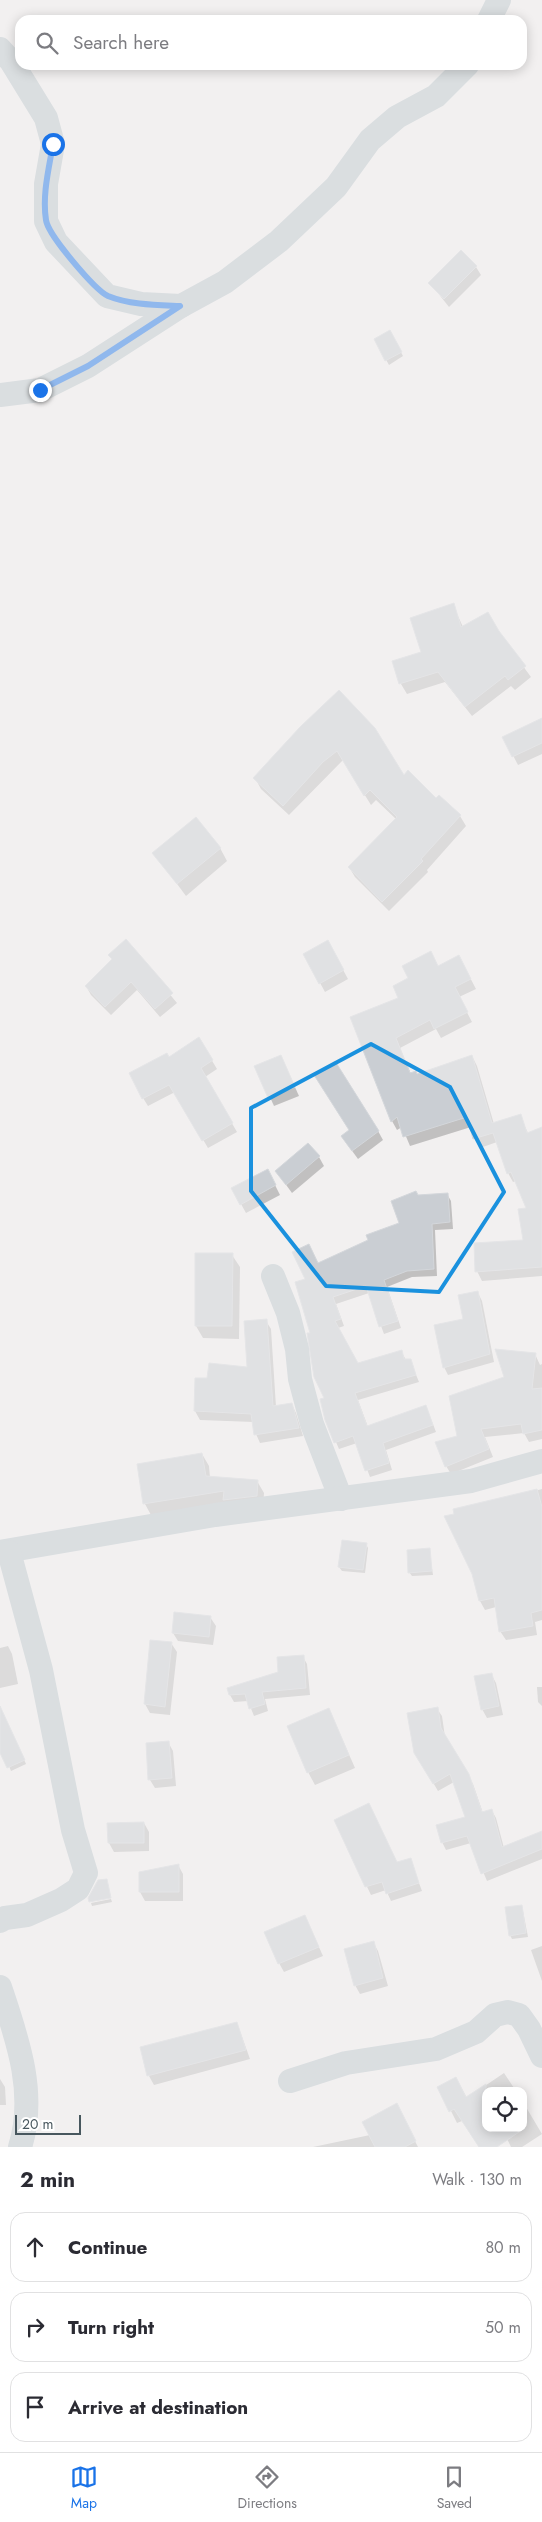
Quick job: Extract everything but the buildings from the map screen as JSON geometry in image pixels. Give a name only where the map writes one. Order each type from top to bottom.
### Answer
[{"type":"street","points":[[492,15],[499,0]]},
{"type":"street","points":[[0,49],[15,68]]},
{"type":"street","points":[[17,70],[46,118],[51,135],[53,144],[46,184],[46,221],[56,242],[107,296],[141,304],[180,306]]},
{"type":"street","points":[[0,395],[40,390],[88,366],[180,306],[224,282],[279,241],[336,187],[370,140],[397,117],[436,96],[462,70]]},
{"type":"street","points":[[273,1276],[288,1313],[297,1349],[300,1379],[312,1424],[341,1500]]},
{"type":"street","points":[[0,1921],[4,1918],[27,1916],[62,1900],[78,1889],[86,1873],[73,1830],[41,1670],[4,1552],[215,1515],[341,1500],[471,1481],[542,1460]]},
{"type":"street","points":[[0,1987],[21,2055],[28,2094],[25,2133],[20,2147]]},
{"type":"street","points":[[290,2081],[346,2063],[436,2049],[468,2037],[495,2015],[508,2012],[519,2015],[529,2029],[542,2056]]},
{"type":"highlighted area","points":[[371,1044],[450,1087],[504,1192],[439,1292],[326,1286],[251,1191],[251,1108]]},
{"type":"route","points":[[40,390],[88,366],[180,306],[141,304],[107,296],[56,242],[46,221],[46,184],[53,144]]}]
